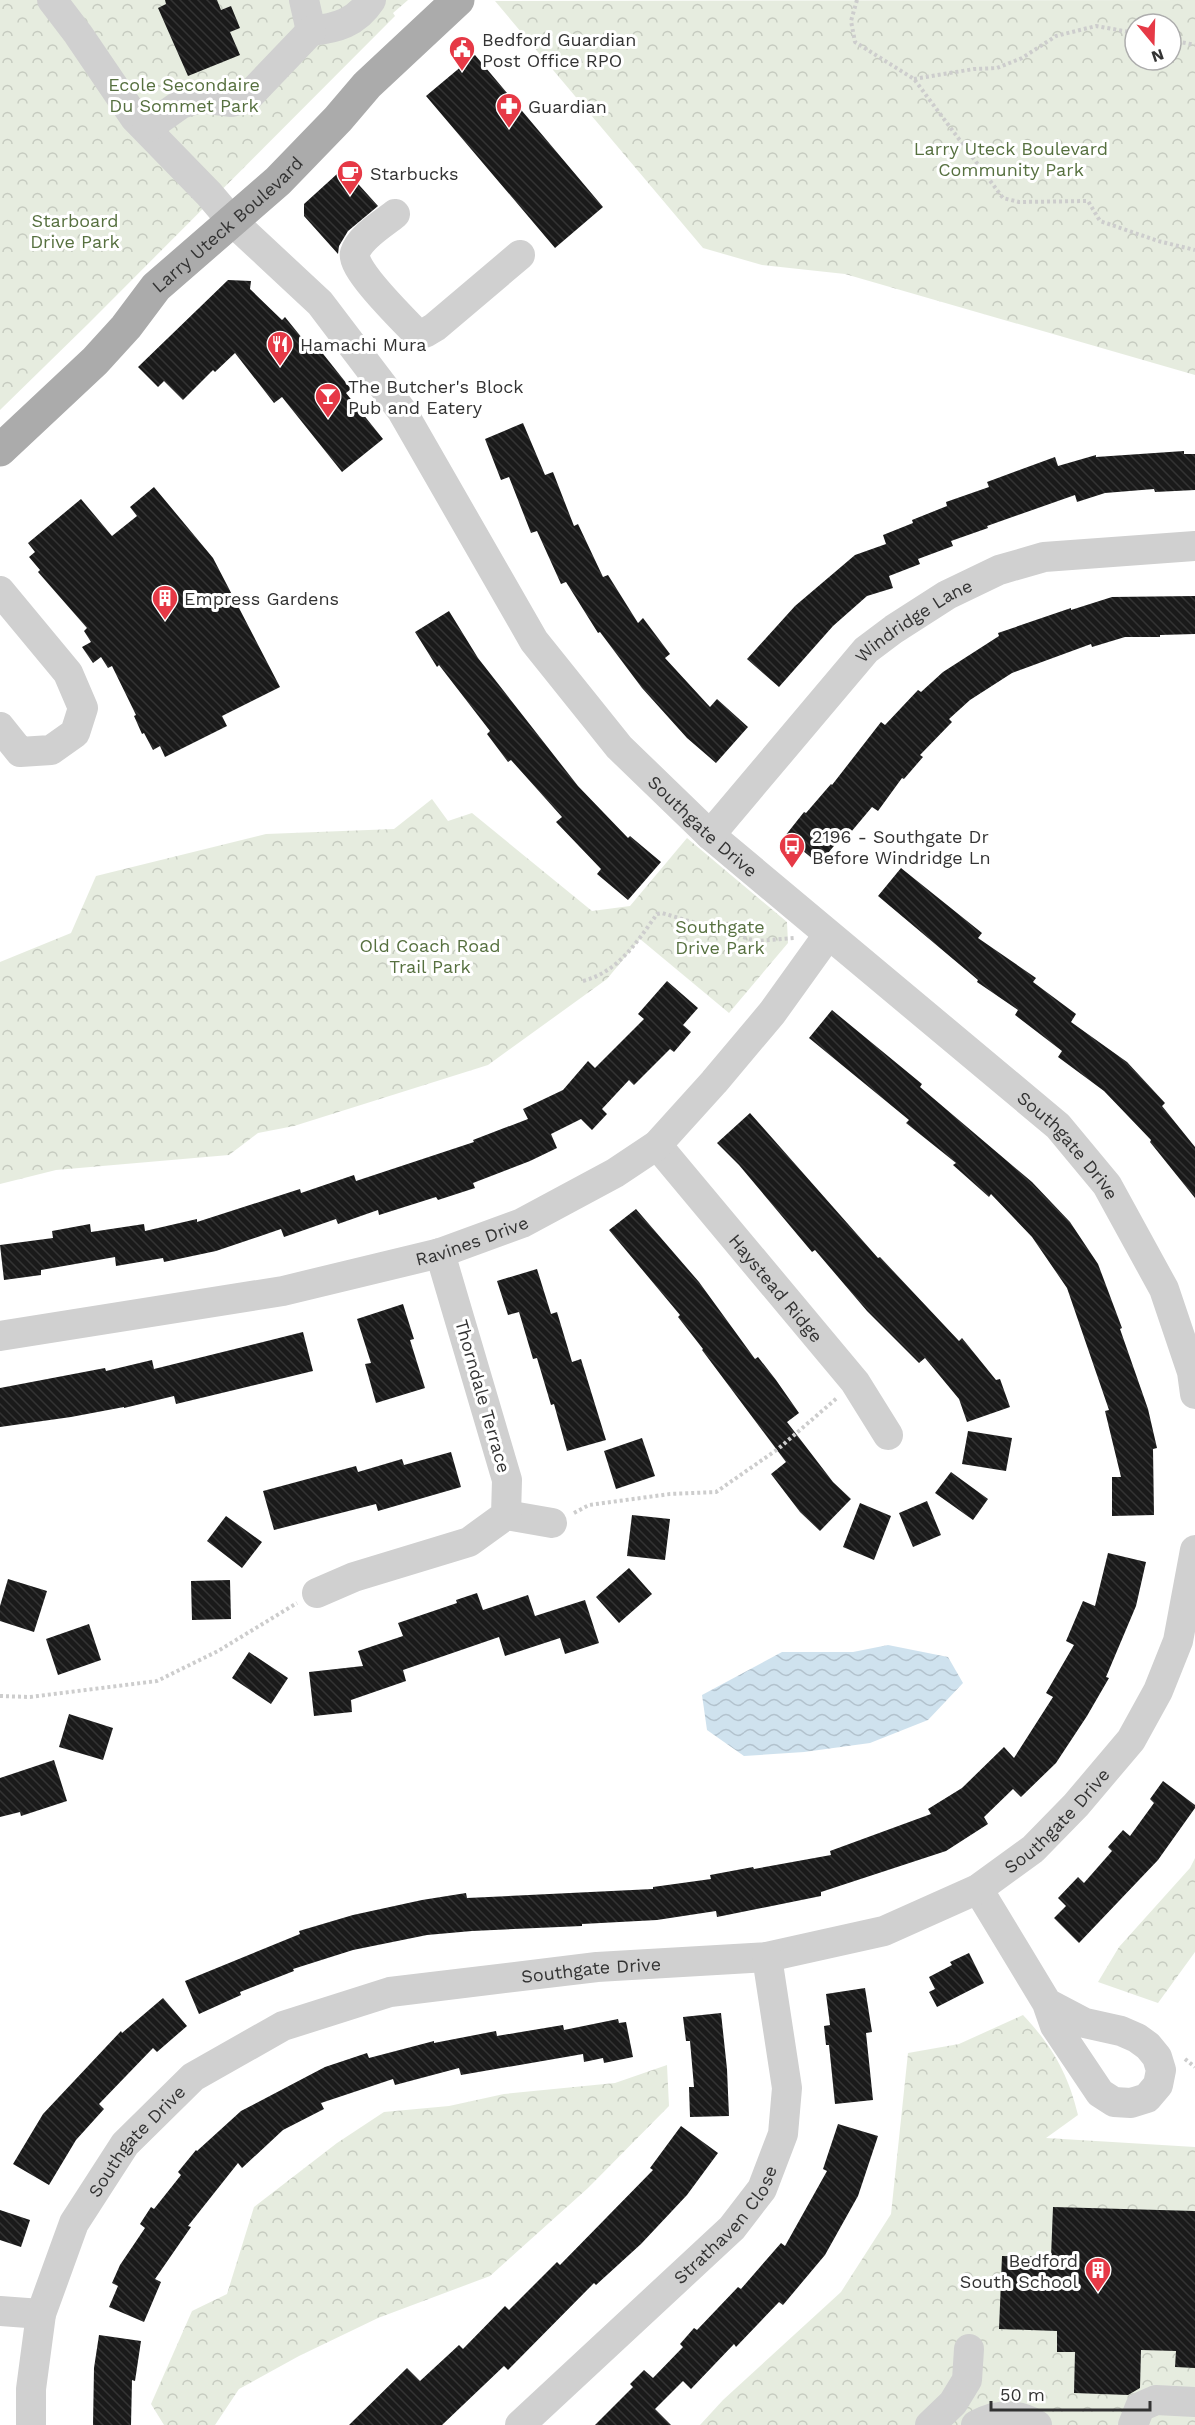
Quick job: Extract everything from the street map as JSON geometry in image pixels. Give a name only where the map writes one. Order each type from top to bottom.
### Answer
[{"type":"main road","name":"Larry Uteck Boulevard","points":[[0,450],[95,361],[126,327],[156,288],[278,181],[338,119],[367,85],[458,0]]},
{"type":"street","name":"Southgate Drive","points":[[52,0],[135,118],[147,128],[232,221],[320,303],[402,411],[534,642],[619,747],[710,835],[1058,1126],[1107,1185],[1164,1290],[1194,1379]]},
{"type":"street","points":[[304,0],[311,31]]},
{"type":"street","points":[[147,128],[181,104],[200,98],[232,102],[248,97],[311,31],[335,28],[350,22],[360,15],[371,0]]},
{"type":"street","points":[[395,214],[362,242],[355,253],[355,261],[374,288],[416,333],[425,333],[435,327],[520,255]]},
{"type":"street","name":"Windridge Lane","points":[[710,835],[866,650],[947,595],[999,570],[1044,556],[1195,546]]},
{"type":"street","points":[[0,591],[68,673],[83,708],[75,733],[51,750],[20,752],[0,727]]},
{"type":"street","name":"Ravines Drive","points":[[0,1336],[283,1291],[440,1253],[522,1223],[615,1173],[657,1145],[714,1082],[772,1012],[828,935]]},
{"type":"street","name":"Haystead Ridge","points":[[657,1145],[855,1382],[888,1435]]},
{"type":"street","name":"Thorndale Terrace","points":[[440,1253],[507,1480],[506,1515]]},
{"type":"street","points":[[317,1593],[354,1577],[469,1542],[506,1515],[552,1523]]},
{"type":"street","name":"Southgate Drive","points":[[31,2425],[31,2389],[41,2314],[74,2223],[125,2144],[193,2078],[283,2026],[390,1992],[597,1967],[767,1957],[884,1930],[978,1890],[1034,1849],[1131,1740],[1187,1645],[1195,1550]]},
{"type":"street","points":[[978,1890],[1047,2003]]},
{"type":"street","name":"Strathaven Close","points":[[520,2425],[732,2228],[762,2189],[783,2134],[787,2088],[767,1957]]},
{"type":"street","points":[[0,2311],[41,2314]]},
{"type":"street","points":[[930,2425],[954,2403],[967,2380],[969,2349]]},
{"type":"street","points":[[1133,2425],[1140,2407],[1156,2400],[1195,2402]]},
{"type":"street","points":[[976,2425],[1006,2415],[1025,2418],[1037,2425]]},
{"type":"path","points":[[857,0],[851,21],[855,42],[914,79],[1003,198],[1019,202],[1088,201],[1100,221],[1158,241],[1195,250]]},
{"type":"path","points":[[914,79],[974,69],[997,68],[1022,58],[1056,36],[1096,26],[1123,31]]},
{"type":"path","points":[[583,981],[596,978],[616,966],[657,914],[662,913],[756,941],[828,935]]},
{"type":"path","points":[[552,1523],[589,1505],[670,1494],[717,1492],[778,1449],[855,1382]]},
{"type":"path","points":[[0,1696],[30,1697],[157,1681],[218,1651],[278,1612],[317,1593]]},
{"type":"green space","points":[[0,0],[408,0],[393,13],[395,16],[0,410]]},
{"type":"green space","name":"Larry Uteck Boulevard Community Park","points":[[1195,0],[1195,375],[845,274],[762,265],[703,248],[495,1]]},
{"type":"green space","name":"Old Coach Road Trail Park","points":[[432,799],[448,821],[472,813],[592,911],[630,906],[687,838],[787,922],[788,943],[729,1013],[640,939],[607,979],[488,1065],[294,1126],[258,1133],[229,1155],[56,1170],[0,1184],[0,962],[71,933],[96,876],[266,834],[394,829]]},
{"type":"green space","points":[[1195,1858],[1195,1952],[1158,2003],[1098,1982],[1119,1947],[1190,1868]]},
{"type":"green space","points":[[1023,2015],[1058,2061],[1078,2115],[1046,2138],[1195,2147],[1195,2425],[700,2425],[723,2400],[841,2292],[891,2214],[908,2053],[959,2044]]},
{"type":"green space","points":[[667,2065],[669,2106],[588,2188],[490,2276],[378,2318],[299,2356],[239,2389],[215,2425],[164,2425],[151,2404],[192,2311],[227,2294],[254,2207],[337,2143],[384,2112],[449,2106],[504,2094],[615,2083]]},
{"type":"water","points":[[888,1645],[948,1657],[963,1683],[928,1720],[870,1743],[804,1752],[744,1756],[707,1730],[702,1695],[782,1652],[853,1652]]},
{"type":"building","points":[[165,0],[217,0],[221,10],[231,6],[240,28],[230,32],[240,55],[188,76],[158,8],[166,4]]},
{"type":"building","points":[[475,55],[603,207],[555,248],[426,96]]},
{"type":"building","points":[[337,174],[351,176],[378,206],[348,231],[339,246],[338,254],[304,216],[304,204]]},
{"type":"building","points":[[228,280],[251,281],[250,289],[282,320],[285,317],[315,354],[320,350],[351,389],[346,393],[383,439],[342,472],[282,397],[274,403],[235,353],[215,372],[213,370],[183,400],[164,381],[158,387],[138,367]]},
{"type":"building","points":[[523,423],[545,475],[553,472],[574,526],[578,524],[603,577],[608,575],[638,623],[643,618],[670,654],[665,658],[710,707],[717,699],[748,727],[716,763],[687,738],[642,688],[600,632],[598,633],[566,582],[561,584],[537,531],[531,533],[509,477],[501,480],[485,439]]},
{"type":"building","points":[[1184,451],[1184,454],[1195,454],[1195,490],[1155,492],[1154,489],[1105,493],[1077,502],[1075,495],[987,526],[988,528],[951,541],[953,546],[918,559],[920,564],[889,576],[893,588],[867,596],[833,626],[779,687],[747,659],[795,606],[855,555],[886,544],[883,535],[947,506],[946,502],[989,487],[987,482],[1055,457],[1058,466],[1096,455],[1096,457]]},
{"type":"building","name":"Empress Gardens","points":[[154,487],[213,558],[280,687],[222,716],[227,726],[165,757],[160,746],[153,750],[144,733],[142,734],[134,716],[136,715],[112,666],[108,668],[101,657],[93,663],[82,647],[91,642],[84,631],[87,628],[38,572],[40,570],[29,557],[35,552],[28,543],[81,499],[112,536],[137,516],[130,507]]},
{"type":"building","points":[[1195,596],[1195,634],[1125,637],[1092,647],[1091,644],[1012,673],[970,700],[949,719],[952,722],[920,755],[923,757],[904,779],[902,778],[878,811],[872,807],[846,838],[843,835],[819,864],[785,836],[804,812],[806,813],[832,785],[881,722],[885,725],[918,690],[921,692],[943,672],[999,636],[998,633],[1071,608],[1071,610],[1112,597]]},
{"type":"building","points":[[449,611],[478,658],[578,786],[628,838],[630,836],[661,862],[628,900],[597,874],[601,869],[556,822],[562,817],[511,760],[508,762],[487,734],[490,731],[439,665],[437,667],[415,632]]},
{"type":"building","points":[[901,868],[982,933],[978,938],[1036,978],[1033,982],[1076,1014],[1071,1022],[1127,1062],[1165,1103],[1162,1106],[1195,1147],[1195,1198],[1150,1142],[1151,1140],[1104,1091],[1058,1057],[1062,1051],[1015,1015],[1018,1010],[977,982],[978,980],[878,896]]},
{"type":"building","points":[[667,981],[698,1008],[683,1025],[691,1032],[674,1052],[670,1049],[634,1085],[629,1080],[602,1109],[607,1114],[592,1130],[581,1119],[551,1134],[557,1148],[473,1183],[475,1188],[438,1200],[436,1197],[379,1215],[378,1210],[338,1224],[336,1219],[284,1237],[281,1229],[216,1251],[164,1262],[163,1258],[116,1266],[115,1257],[41,1270],[41,1275],[4,1280],[0,1245],[53,1238],[52,1231],[90,1224],[91,1232],[144,1224],[145,1231],[197,1219],[197,1222],[300,1189],[301,1193],[354,1175],[356,1181],[474,1142],[473,1140],[528,1119],[523,1109],[563,1090],[588,1061],[595,1068],[644,1019],[638,1014]]},
{"type":"building","points":[[832,1010],[922,1084],[920,1087],[1032,1182],[1070,1222],[1098,1264],[1122,1328],[1120,1329],[1148,1409],[1157,1448],[1153,1449],[1154,1515],[1112,1516],[1112,1477],[1121,1477],[1105,1411],[1109,1410],[1067,1288],[1032,1237],[991,1194],[989,1197],[953,1165],[956,1163],[906,1123],[909,1120],[809,1038]]},
{"type":"building","points":[[750,1113],[878,1258],[880,1257],[959,1341],[962,1338],[996,1380],[1000,1379],[1010,1407],[967,1422],[959,1399],[925,1358],[919,1363],[867,1311],[815,1250],[812,1252],[739,1165],[717,1143]]},
{"type":"building","points":[[636,1209],[699,1282],[755,1359],[758,1357],[776,1380],[799,1413],[787,1422],[833,1482],[851,1499],[820,1531],[800,1512],[771,1474],[786,1462],[678,1317],[680,1315],[609,1230]]},
{"type":"building","points":[[537,1269],[551,1314],[557,1312],[572,1362],[581,1359],[606,1440],[567,1451],[554,1404],[551,1405],[537,1358],[533,1359],[519,1312],[508,1315],[497,1281]]},
{"type":"building","points":[[403,1304],[414,1339],[410,1340],[425,1388],[376,1403],[365,1364],[371,1363],[357,1319]]},
{"type":"building","points":[[303,1332],[313,1371],[176,1404],[174,1396],[124,1408],[0,1427],[0,1388],[105,1368],[106,1371],[152,1360],[154,1369]]},
{"type":"building","points":[[968,1431],[1012,1438],[1006,1471],[962,1464]]},
{"type":"building","points":[[642,1438],[655,1476],[616,1489],[604,1451]]},
{"type":"building","points":[[451,1452],[461,1487],[378,1511],[376,1504],[274,1530],[263,1491],[356,1466],[358,1472],[402,1459],[404,1465]]},
{"type":"building","points":[[951,1472],[988,1499],[973,1520],[935,1493]]},
{"type":"building","points":[[927,1501],[941,1535],[913,1547],[899,1513]]},
{"type":"building","points":[[860,1503],[891,1516],[874,1560],[843,1547]]},
{"type":"building","points":[[632,1515],[670,1519],[665,1560],[627,1556]]},
{"type":"building","points":[[226,1516],[262,1542],[242,1568],[207,1541]]},
{"type":"building","points":[[1108,1553],[1146,1562],[1136,1606],[1106,1677],[1109,1678],[1056,1763],[1021,1797],[1013,1789],[984,1817],[988,1824],[946,1851],[821,1892],[821,1896],[717,1917],[716,1911],[657,1920],[427,1935],[353,1950],[293,1969],[294,1971],[240,1992],[241,1995],[199,2014],[185,1981],[300,1934],[299,1931],[353,1915],[466,1893],[467,1898],[653,1889],[653,1887],[711,1879],[710,1875],[831,1855],[830,1851],[931,1814],[928,1809],[962,1788],[1004,1747],[1014,1758],[1053,1697],[1046,1693],[1074,1645],[1066,1641],[1083,1601],[1095,1606]]},
{"type":"building","points":[[629,1568],[652,1594],[619,1623],[596,1597]]},
{"type":"building","points":[[8,1579],[47,1591],[34,1632],[0,1621],[0,1606]]},
{"type":"building","points":[[230,1580],[231,1619],[192,1620],[191,1581]]},
{"type":"building","points":[[477,1593],[483,1610],[528,1595],[535,1616],[585,1600],[599,1643],[565,1654],[560,1638],[505,1656],[499,1637],[403,1670],[406,1681],[351,1700],[352,1712],[314,1716],[309,1672],[363,1666],[358,1651],[403,1636],[398,1623],[457,1603],[456,1600]]},
{"type":"building","points":[[89,1624],[101,1660],[58,1675],[46,1639]]},
{"type":"building","points":[[249,1652],[288,1678],[271,1704],[232,1678]]},
{"type":"building","points":[[69,1714],[113,1728],[103,1760],[59,1747]]},
{"type":"building","points":[[54,1760],[67,1801],[21,1816],[20,1812],[0,1817],[0,1778]]},
{"type":"building","points":[[1163,1781],[1195,1805],[1195,1808],[1158,1860],[1079,1943],[1054,1918],[1066,1906],[1058,1898],[1078,1877],[1084,1883],[1112,1851],[1108,1847],[1123,1830],[1130,1836],[1154,1803],[1150,1799]]},
{"type":"building","points":[[969,1953],[984,1983],[937,2007],[929,1992],[935,1989],[929,1977],[952,1965],[950,1962]]},
{"type":"building","points":[[865,1988],[872,2032],[866,2033],[873,2100],[835,2104],[829,2045],[826,2045],[824,2026],[830,2025],[826,1994]]},
{"type":"building","points":[[163,1998],[187,2026],[157,2052],[153,2048],[99,2104],[104,2109],[76,2140],[49,2185],[13,2164],[43,2114],[121,2031],[122,2033]]},
{"type":"building","points":[[721,2013],[729,2116],[690,2117],[689,2087],[694,2087],[690,2041],[686,2041],[683,2017]]},
{"type":"building","points":[[618,2019],[619,2023],[626,2022],[633,2057],[604,2063],[603,2058],[584,2062],[583,2054],[461,2075],[459,2068],[395,2085],[393,2079],[321,2103],[324,2109],[283,2130],[242,2168],[238,2163],[188,2226],[191,2227],[155,2279],[161,2282],[144,2322],[109,2307],[118,2286],[112,2283],[120,2265],[145,2228],[140,2224],[151,2207],[154,2209],[181,2175],[178,2172],[196,2150],[241,2111],[325,2067],[367,2053],[369,2058],[434,2041],[434,2043],[496,2031],[497,2036],[563,2025],[564,2030]]},
{"type":"building","points":[[838,2124],[878,2136],[858,2196],[825,2255],[783,2305],[779,2302],[691,2389],[683,2381],[655,2409],[671,2425],[595,2425],[633,2387],[630,2384],[644,2370],[653,2378],[683,2347],[680,2344],[694,2328],[697,2330],[738,2287],[741,2289],[781,2243],[785,2246],[827,2171],[823,2169]]},
{"type":"building","points":[[681,2126],[718,2153],[687,2195],[641,2244],[596,2285],[594,2283],[508,2370],[504,2366],[442,2425],[349,2425],[407,2368],[420,2381],[459,2345],[463,2349],[505,2306],[509,2310],[557,2262],[560,2265],[653,2170],[650,2168]]},
{"type":"building","name":"Bedford South School","points":[[1053,2207],[1195,2211],[1195,2368],[1175,2367],[1176,2351],[1141,2350],[1140,2388],[1128,2395],[1074,2393],[1075,2352],[1057,2352],[1057,2331],[999,2329],[1002,2256],[1051,2257]]},
{"type":"building","points":[[0,2210],[30,2220],[21,2247],[0,2240]]},
{"type":"building","points":[[99,2335],[141,2341],[135,2381],[132,2380],[131,2425],[93,2425],[94,2368]]},
{"type":"place","name":"Bedford Guardian Post Office RPO","points":[[462,72]]},
{"type":"place","name":"Guardian","points":[[509,129]]},
{"type":"place","name":"Starbucks","points":[[350,196]]},
{"type":"place","name":"Hamachi Mura","points":[[280,367]]},
{"type":"place","name":"The Butcher's Block Pub and Eatery","points":[[328,419]]},
{"type":"place","name":"Empress Gardens","points":[[165,621]]},
{"type":"place","name":"2196 - Southgate Dr Before Windridge Ln","points":[[792,869]]},
{"type":"place","name":"Bedford South School","points":[[1098,2293]]},
{"type":"park label","name":"Ecole Secondaire Du Sommet Park","points":[[184,94]]},
{"type":"park label","name":"Starboard Drive Park","points":[[75,230]]},
{"type":"park label","name":"Southgate Drive Park","points":[[720,936]]}]
